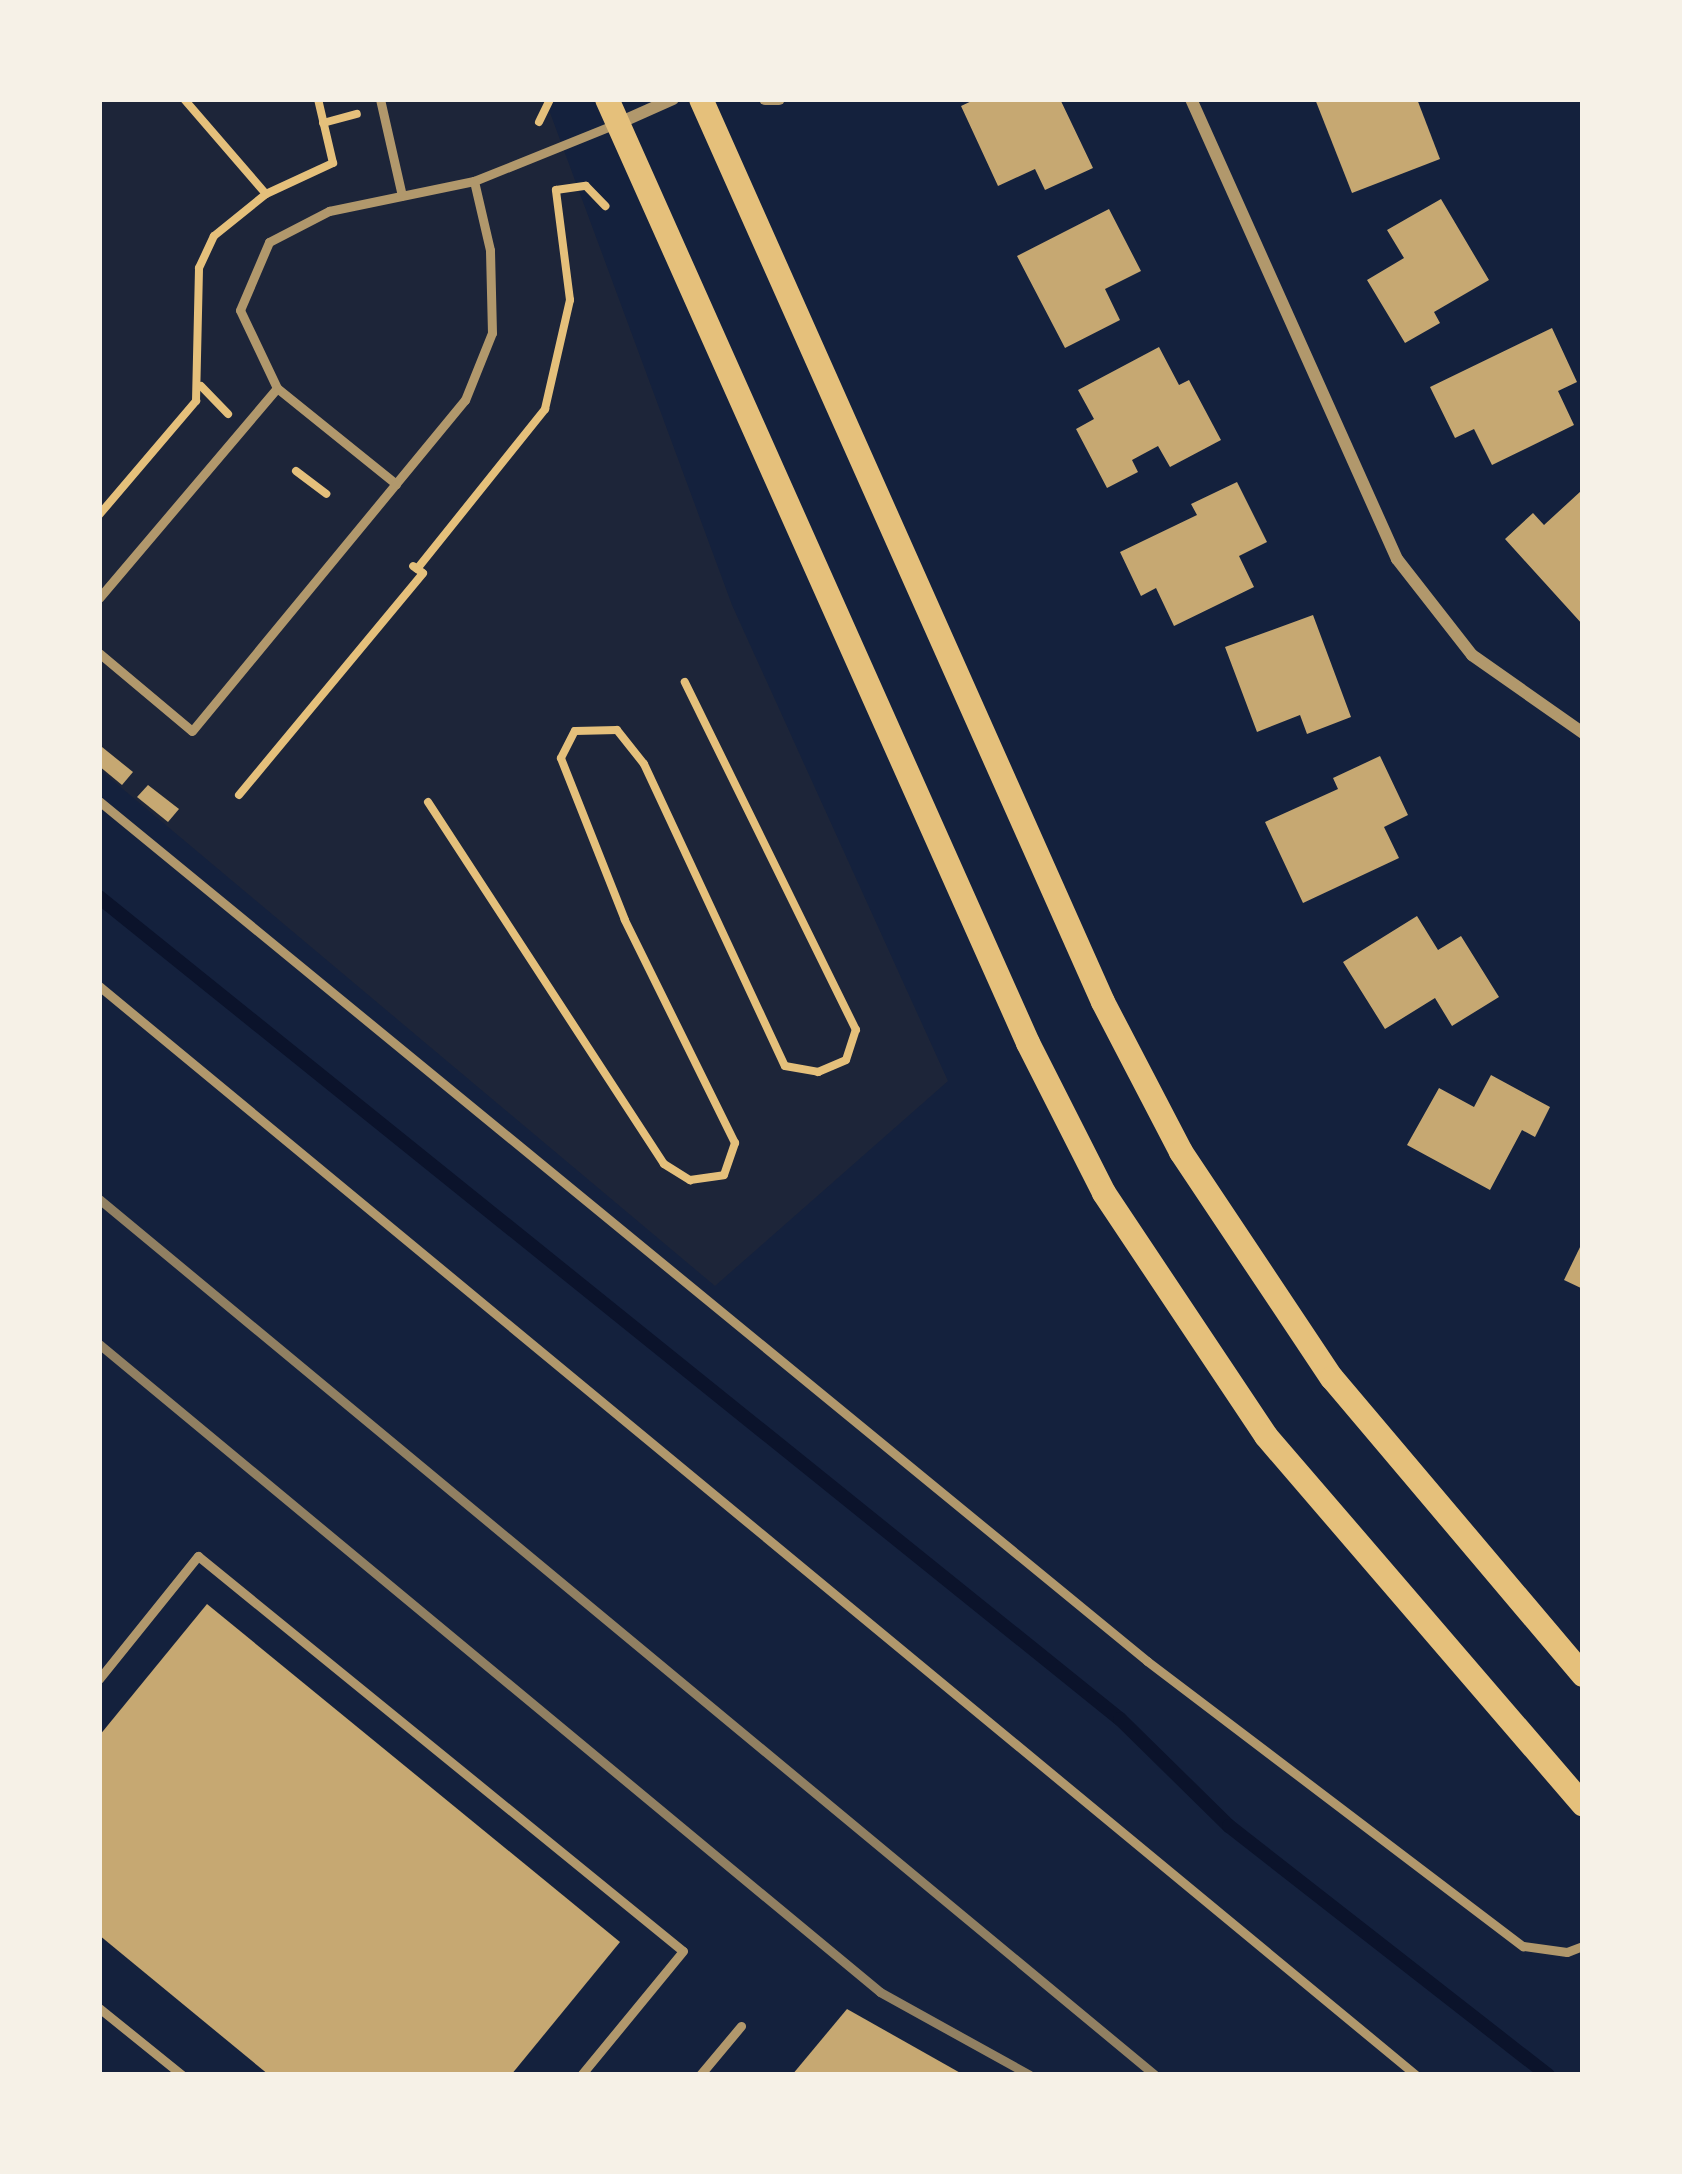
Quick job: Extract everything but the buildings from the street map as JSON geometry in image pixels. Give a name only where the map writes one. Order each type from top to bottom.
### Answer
[{"type":"main road","points":[[607,99],[1028,1043],[1104,1192],[1266,1436],[1583,1804]]},
{"type":"main road","points":[[701,99],[1095,983],[1181,1152],[1332,1378],[1583,1675]]},
{"type":"street","points":[[618,123],[674,99]]},
{"type":"street","points":[[765,99],[779,99]]},
{"type":"street","points":[[1191,99],[1397,559],[1472,656],[1583,733]]},
{"type":"lane","points":[[380,99],[402,196]]},
{"type":"lane","points":[[396,484],[277,388],[240,310],[269,242],[329,211],[474,182],[618,123]]},
{"type":"lane","points":[[99,653],[192,731],[464,400],[492,333],[490,250],[474,182]]},
{"type":"lane","points":[[99,598],[277,388]]},
{"type":"lane","points":[[99,801],[1147,1661],[1523,1946],[1567,1952],[1583,1946]]},
{"type":"lane","points":[[99,986],[1416,2075]]},
{"type":"lane","points":[[99,1678],[198,1556],[682,1951],[581,2075]]},
{"type":"lane","points":[[99,2008],[182,2075]]},
{"type":"lane","points":[[700,2075],[741,2026]]},
{"type":"path","points":[[184,99],[266,194]]},
{"type":"path","points":[[233,419],[201,386],[193,319],[200,268],[214,236],[266,194],[333,164],[318,99]]},
{"type":"path","points":[[539,122],[550,99]]},
{"type":"path","points":[[239,795],[423,573],[415,568],[526,437],[551,394],[570,300],[556,190],[586,186],[605,206]]},
{"type":"path","points":[[99,515],[201,386]]},
{"type":"path","points":[[296,471],[326,494]]},
{"type":"path","points":[[428,802],[664,1164],[690,1180],[724,1175],[735,1143],[625,920],[561,758],[574,731],[617,730],[644,764],[785,1066],[818,1072],[846,1060],[856,1030],[685,682]]},
{"type":"path","points":[[277,750],[293,754]]},
{"type":"shaded area","points":[[99,99],[545,99],[732,605],[948,1081],[715,1286],[99,769]]},
{"type":"waterway","points":[[99,897],[1120,1719],[1229,1826],[1548,2075]]},
{"type":"railway","points":[[99,1199],[1155,2075]]},
{"type":"railway","points":[[99,1344],[880,1992],[1030,2075]]}]
